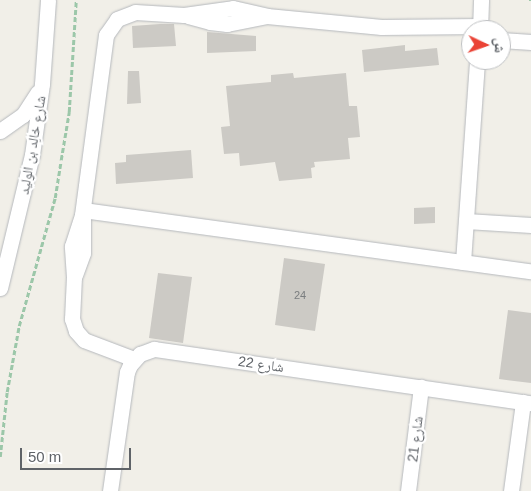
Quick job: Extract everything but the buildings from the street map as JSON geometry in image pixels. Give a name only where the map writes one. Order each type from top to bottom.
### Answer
[{"type":"street","name":"شارع خالِد بن الوليد","points":[[0,288],[30,165],[42,84],[48,0]]},
{"type":"street","points":[[480,20],[481,0]]},
{"type":"street","points":[[110,491],[128,372],[134,359],[90,343],[76,331],[72,313],[74,277],[72,246],[82,213],[108,29],[116,19],[128,13],[184,14],[233,8],[267,16],[381,27],[461,28]]},
{"type":"street","points":[[511,41],[531,42]]},
{"type":"street","points":[[462,262],[477,70]]},
{"type":"street","points":[[0,131],[23,115],[34,100],[42,84]]},
{"type":"street","points":[[82,213],[531,271]]},
{"type":"street","points":[[466,221],[531,225]]},
{"type":"street","name":"شارع 22","points":[[134,359],[146,351],[161,349],[527,403],[511,491]]},
{"type":"street","name":"شارع 21","points":[[408,491],[421,387]]},
{"type":"path","points":[[0,457],[7,392],[19,326],[55,198],[62,160],[69,112],[76,0]]}]
